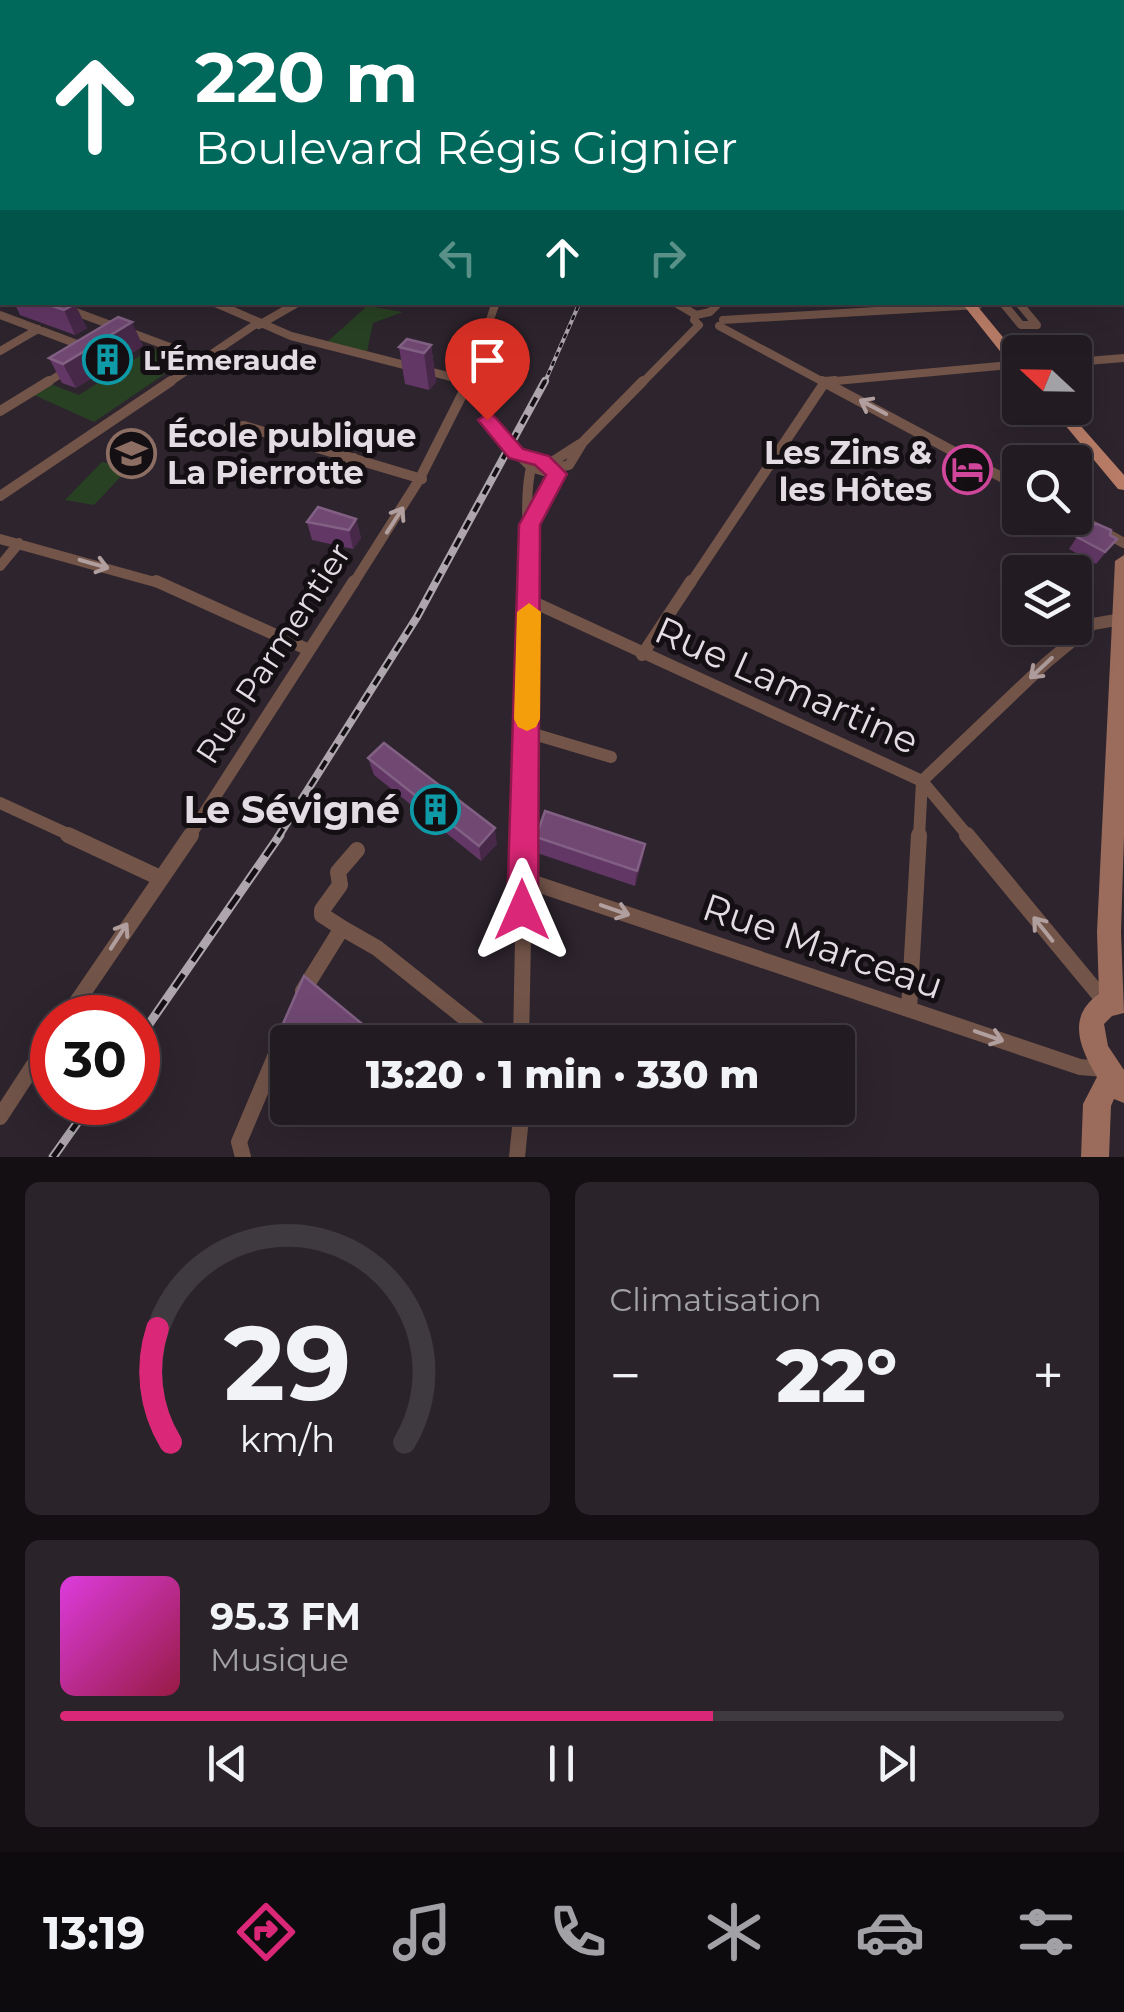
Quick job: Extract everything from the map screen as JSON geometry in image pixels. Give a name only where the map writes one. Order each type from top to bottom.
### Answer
[{"type":"main road","points":[[973,305],[1002,341]]},
{"type":"main road","points":[[1072,425],[1124,486]]},
{"type":"main road","points":[[1094,1157],[1097,1104],[1113,1079],[1091,1036],[1097,1010],[1114,1001],[1109,932],[1124,563]]},
{"type":"street","points":[[56,305],[125,335],[202,359]]},
{"type":"street","points":[[219,305],[258,325],[440,375],[468,389],[483,405],[492,428],[516,453],[546,466],[569,465],[583,442],[711,312],[939,305]]},
{"type":"street","points":[[0,496],[202,359],[294,305]]},
{"type":"street","name":"Rue Parmentier","points":[[81,995],[158,877],[244,757],[422,478],[468,389],[495,305]]},
{"type":"street","points":[[685,305],[711,312],[825,382],[1002,477]]},
{"type":"street","points":[[1005,305],[1022,324],[1037,325],[1020,305]]},
{"type":"street","points":[[1,315],[14,309]]},
{"type":"street","points":[[0,411],[98,351],[1,315]]},
{"type":"street","points":[[0,350],[38,330]]},
{"type":"street","points":[[1092,361],[1124,358]]},
{"type":"street","points":[[440,375],[479,362]]},
{"type":"street","points":[[642,655],[733,524],[818,387],[825,382],[1002,364]]},
{"type":"street","points":[[220,431],[244,426],[422,478]]},
{"type":"street","points":[[316,477],[336,483],[354,458]]},
{"type":"street","points":[[529,511],[546,466]]},
{"type":"street","points":[[522,1025],[529,600],[529,511],[525,494],[546,466]]},
{"type":"street","points":[[1092,525],[1124,543]]},
{"type":"street","points":[[0,539],[155,582],[309,650]]},
{"type":"street","points":[[0,566],[19,543]]},
{"type":"street","name":"Rue Lamartine","points":[[529,600],[922,782],[1114,1001]]},
{"type":"street","points":[[908,1009],[922,782],[1046,663],[1093,624],[1122,619]]},
{"type":"street","points":[[527,732],[610,757]]},
{"type":"street","points":[[0,803],[158,877]]},
{"type":"street","points":[[356,850],[338,872],[340,884],[322,914],[377,948],[474,1025]]},
{"type":"street","name":"Rue Marceau","points":[[522,879],[1113,1079]]},
{"type":"street","points":[[242,1157],[239,1142],[293,1015],[342,928]]},
{"type":"street","points":[[0,1117],[30,1071]]},
{"type":"street","points":[[518,1157],[521,1125]]},
{"type":"green space","points":[[367,306],[403,312],[373,323],[367,352],[327,342]]},
{"type":"green space","points":[[152,348],[184,361],[94,422],[34,395],[53,385],[79,395]]},
{"type":"green space","points":[[102,462],[129,468],[94,505],[65,500]]},
{"type":"building","points":[[118,317],[132,322],[63,364],[49,358]]},
{"type":"building","points":[[407,339],[431,345],[424,353],[399,347]]},
{"type":"building","points":[[318,507],[356,519],[349,530],[307,522]]},
{"type":"building","points":[[1092,525],[1111,530],[1110,535],[1117,539],[1105,552],[1077,537],[1092,535]]},
{"type":"building","points":[[384,743],[495,828],[479,846],[368,758]]},
{"type":"building","points":[[545,811],[645,844],[637,871],[536,837]]},
{"type":"building","points":[[304,976],[363,1025],[282,1025]]},
{"type":"railway","points":[[544,384],[579,305]]},
{"type":"railway","points":[[278,837],[417,617],[545,381]]},
{"type":"railway","points":[[160,1008],[280,835]]},
{"type":"railway","points":[[53,1157],[76,1125]]},
{"type":"slow traffic","points":[[527,719],[529,612]]},
{"type":"place","name":"L'Émeraude","points":[[108,360]]},
{"type":"place","name":"École publique La Pierrotte","points":[[132,453]]},
{"type":"place","name":"Les Zins & les Hôtes","points":[[967,470]]},
{"type":"place","name":"Le Sévigné","points":[[435,809]]},
{"type":"route","points":[[487,420],[516,453],[557,470],[530,518],[522,910]]}]
